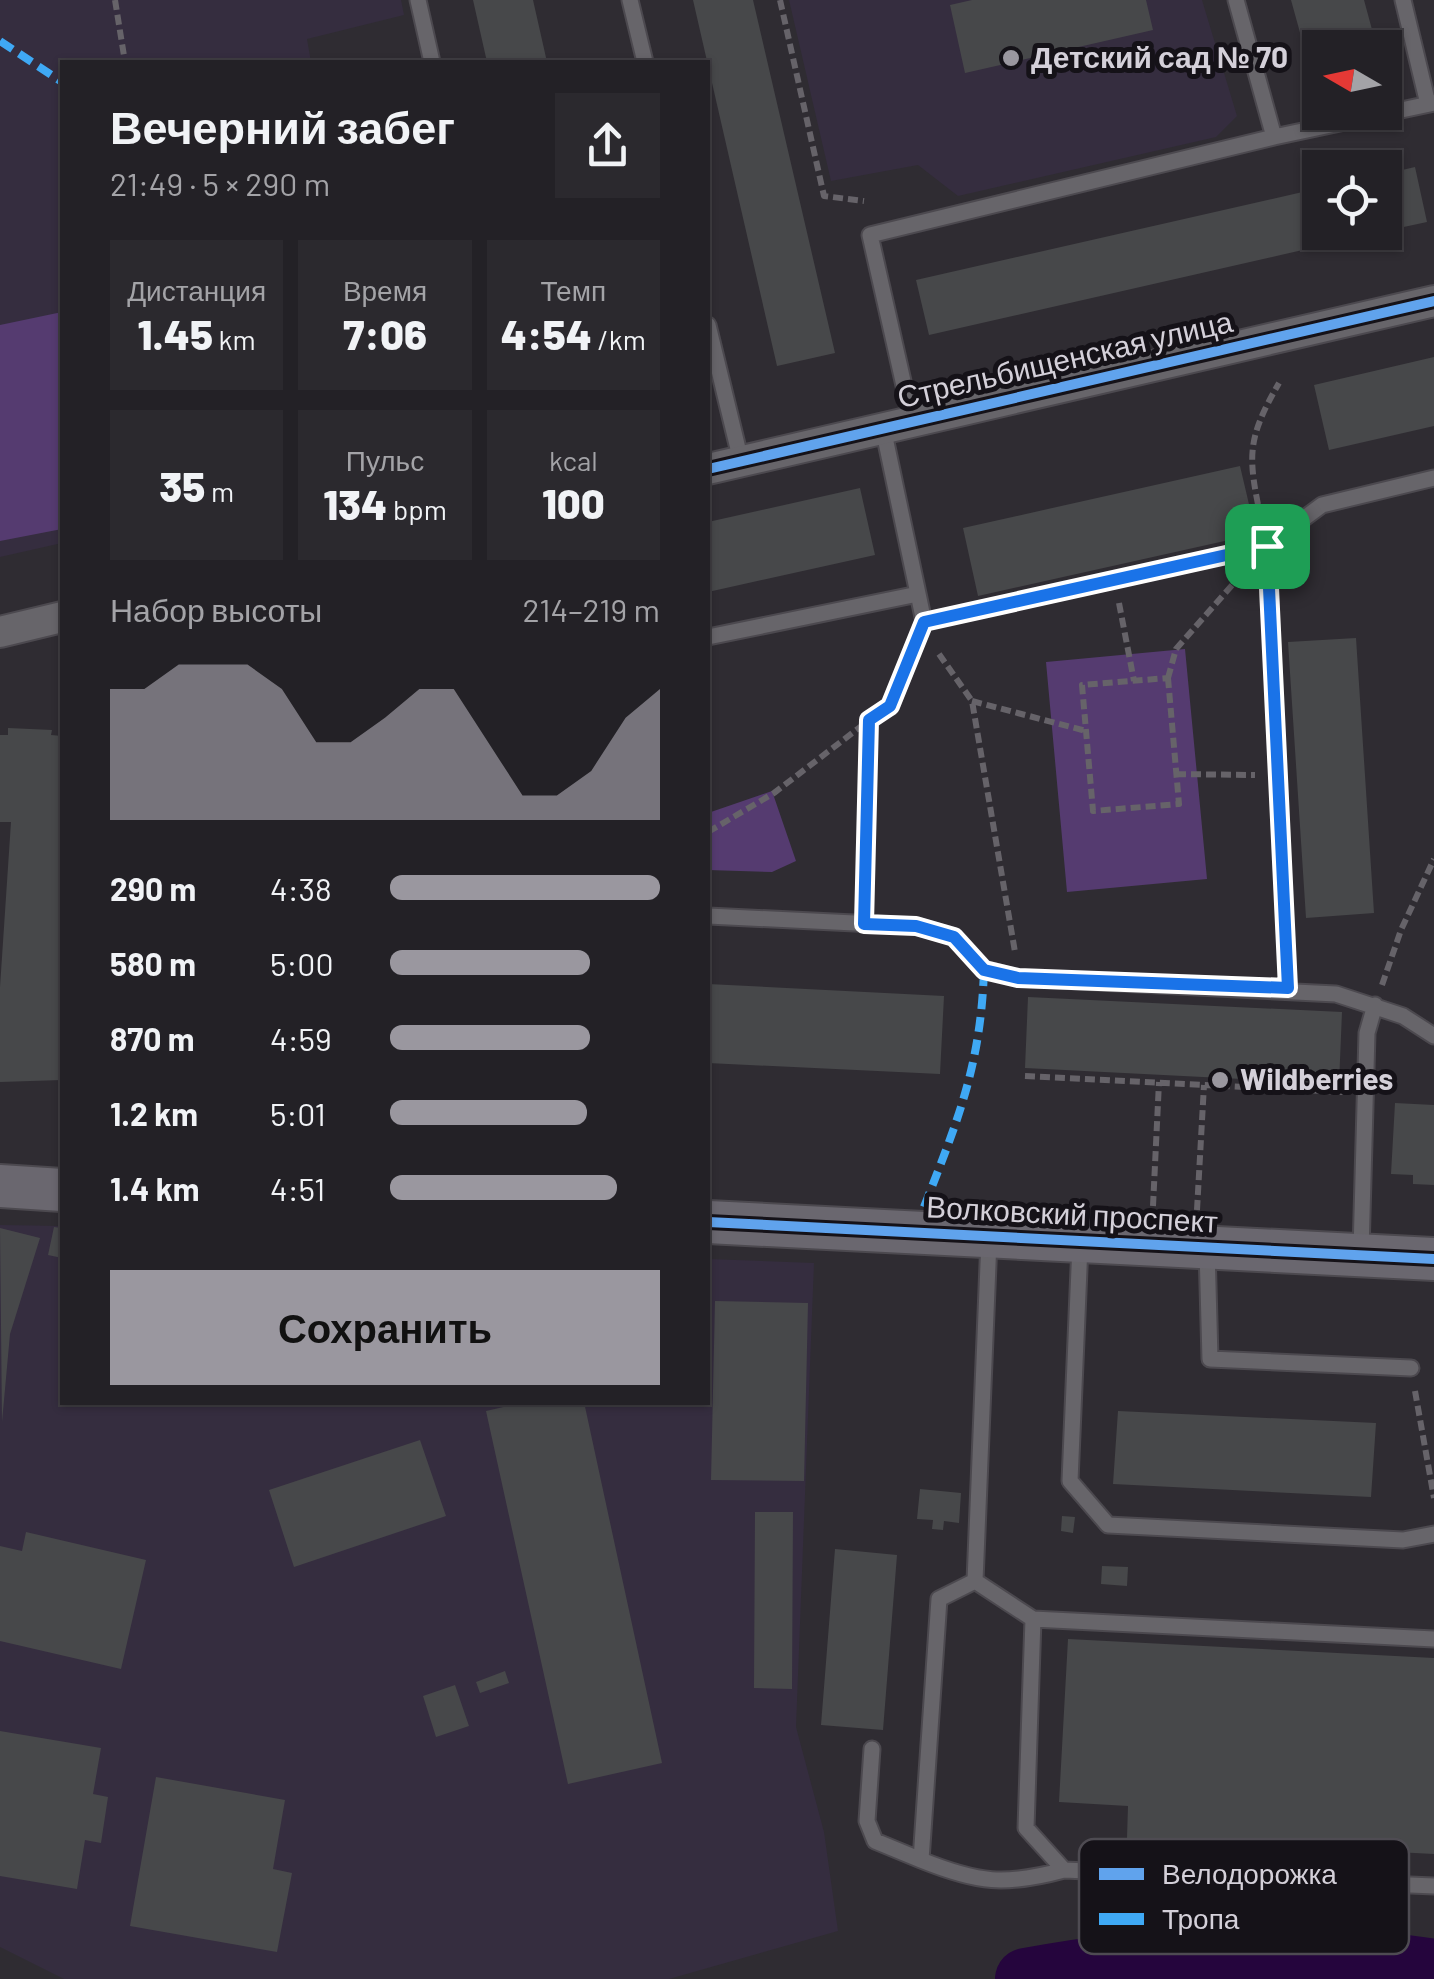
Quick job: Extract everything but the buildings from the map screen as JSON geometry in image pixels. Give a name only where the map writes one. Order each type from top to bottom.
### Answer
[{"type":"street","name":"Стрельбищенская улица","points":[[710,468],[1434,301]]},
{"type":"street","points":[[0,632],[60,617]]},
{"type":"street","points":[[0,1186],[60,1190]]},
{"type":"street","name":"Волковский проспект","points":[[710,1222],[1080,1241],[1202,1234],[1361,1255],[1434,1259]]},
{"type":"lane","points":[[418,0],[432,60]]},
{"type":"lane","points":[[630,0],[645,60]]},
{"type":"lane","points":[[1236,0],[1274,137]]},
{"type":"lane","points":[[890,706],[924,622],[870,235],[1274,137],[1431,104],[1403,0]]},
{"type":"lane","points":[[710,332],[741,461]]},
{"type":"lane","points":[[924,622],[1267,546],[1322,505],[1434,478]]},
{"type":"lane","points":[[1267,546],[1288,988]]},
{"type":"lane","points":[[710,637],[918,594]]},
{"type":"lane","points":[[710,916],[916,926],[954,937],[984,970],[1018,978],[1288,988],[1336,994],[1375,1005],[1434,1036]]},
{"type":"lane","points":[[1361,1255],[1367,1033],[1375,1005]]},
{"type":"lane","points":[[1202,1234],[1210,1359],[1411,1368]]},
{"type":"lane","points":[[975,1581],[990,1236]]},
{"type":"lane","points":[[1080,1241],[1070,1481],[1108,1525],[1403,1540],[1434,1534]]},
{"type":"lane","points":[[975,1581],[1033,1619],[1434,1638]]},
{"type":"lane","points":[[921,1860],[939,1598],[975,1581]]},
{"type":"lane","points":[[1033,1619],[1026,1828],[1064,1870]]},
{"type":"lane","points":[[872,1749],[867,1821],[875,1841],[953,1873],[1012,1884],[1064,1870],[1079,1871]]},
{"type":"lane","points":[[1409,1885],[1434,1886]]},
{"type":"path","points":[[116,0],[125,60]]},
{"type":"path","points":[[780,0],[824,196],[864,201]]},
{"type":"path","points":[[1168,678],[1082,685],[1093,811],[1179,804],[1168,678],[1176,649],[1267,546],[1249,460],[1261,414],[1279,383]]},
{"type":"path","points":[[1115,580],[1134,681]]},
{"type":"path","points":[[924,622],[940,656],[972,700],[1018,978]]},
{"type":"path","points":[[972,700],[1086,731]]},
{"type":"path","points":[[710,831],[774,793],[890,706]]},
{"type":"path","points":[[864,924],[869,720]]},
{"type":"path","points":[[1176,774],[1278,775]]},
{"type":"path","points":[[1375,1005],[1401,930],[1434,859]]},
{"type":"path","points":[[1024,1076],[1365,1093]]},
{"type":"path","points":[[1152,1219],[1159,1082]]},
{"type":"path","points":[[1202,1234],[1204,1085]]},
{"type":"path","points":[[1411,1368],[1434,1498]]},
{"type":"shaded area","points":[[0,0],[401,0],[404,15],[307,39],[311,60],[60,60],[60,543],[0,557]]},
{"type":"shaded area","name":"Детский сад № 70","points":[[789,0],[1202,0],[1237,116],[1216,137],[958,196],[918,165],[831,181]]},
{"type":"shaded area","points":[[60,312],[60,529],[0,541],[0,325]]},
{"type":"shaded area","points":[[1185,649],[1207,879],[1067,892],[1046,662]]},
{"type":"shaded area","points":[[772,791],[796,861],[772,872],[710,870],[710,812]]},
{"type":"shaded area","points":[[0,1225],[60,1226],[60,1405],[710,1405],[710,1259],[814,1263],[796,1727],[824,1832],[838,1931],[669,1979],[64,1979],[0,1947]]},
{"type":"waterway","points":[[1026,1979],[1127,1964],[1230,1957],[1333,1959],[1434,1970]]},
{"type":"marked path","points":[[0,41],[60,81]]},
{"type":"marked path","points":[[924,1207],[973,1064],[984,969]]},
{"type":"cycle path","points":[[710,469],[1434,301]]},
{"type":"cycle path","points":[[710,1222],[1434,1259]]},
{"type":"place","name":"Детский сад № 70","points":[[1011,58]]},
{"type":"place","name":"Wildberries","points":[[1220,1080]]},
{"type":"route","points":[[1267,546],[1288,988],[1018,978],[984,970],[954,937],[916,926],[864,924],[869,720],[890,706],[924,622],[1267,546]]}]
